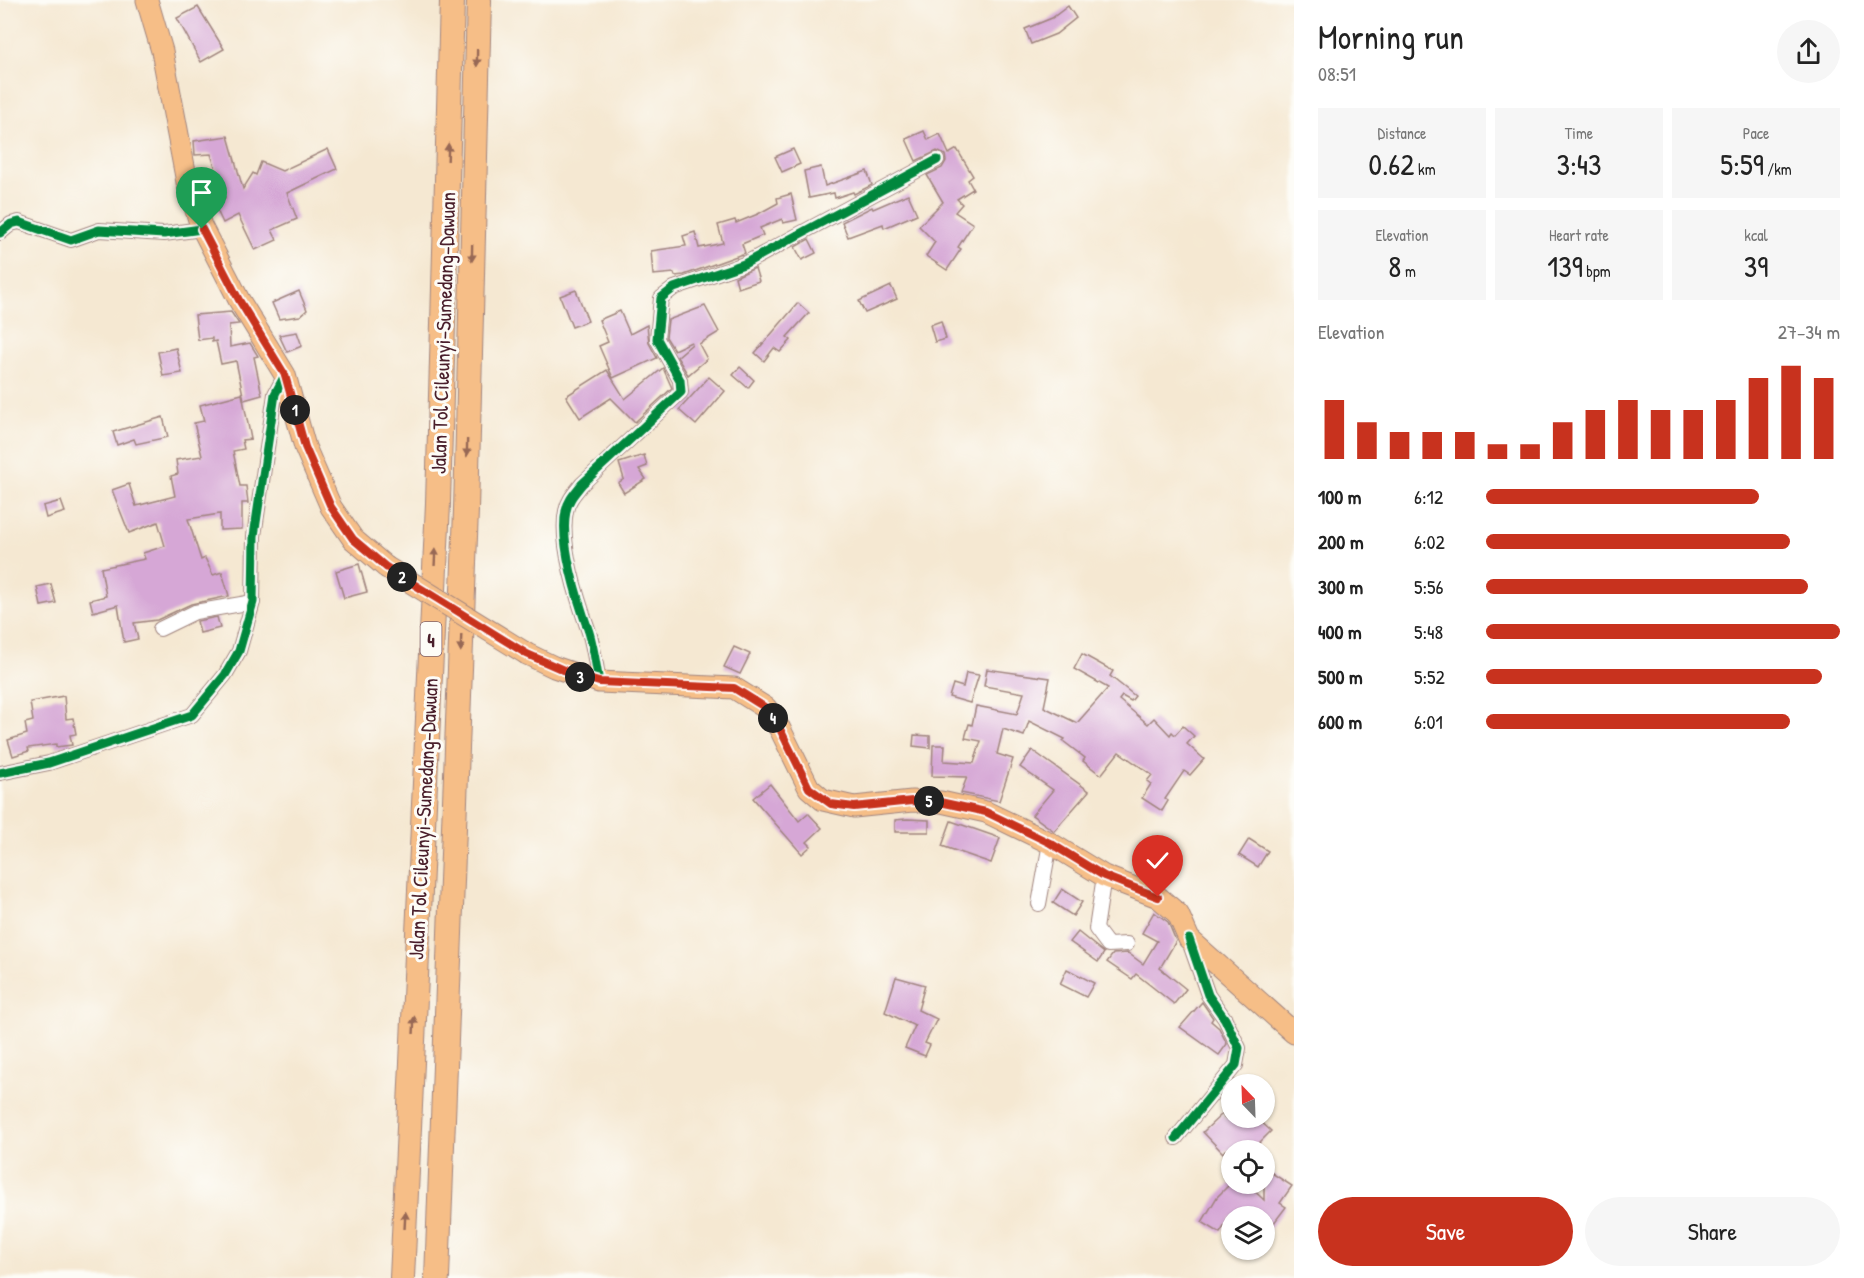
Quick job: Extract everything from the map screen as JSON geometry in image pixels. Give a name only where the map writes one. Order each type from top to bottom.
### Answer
[{"type":"highway","name":"Jalan Tol Cileunyi–Sumedang–Dawuan","points":[[402,1278],[438,503],[452,0]]},
{"type":"highway","name":"Jalan Tol Cileunyi–Sumedang–Dawuan","points":[[437,1278],[465,522],[478,0]]},
{"type":"main road","points":[[147,0],[162,51],[187,182],[202,229],[239,300],[285,375],[305,447],[331,507],[353,539],[386,567],[527,654],[554,667],[599,682],[734,688],[766,708],[780,729],[809,788],[823,800],[854,807],[912,801],[940,802],[986,812],[1050,843],[1104,876],[1158,897],[1178,914],[1189,939],[1294,1033]]},
{"type":"street","points":[[599,682],[590,634],[577,600],[566,540],[566,510],[571,498],[582,484],[681,392],[680,380],[657,339],[662,298],[674,288],[744,264],[937,159]]},
{"type":"street","points":[[0,233],[11,224],[19,222],[71,240],[104,230],[164,234],[202,229]]},
{"type":"street","points":[[0,773],[49,763],[192,715],[225,675],[239,651],[253,602],[254,536],[275,394],[285,375]]},
{"type":"street","points":[[160,629],[195,612],[253,602]]},
{"type":"street","points":[[1039,904],[1050,843]]},
{"type":"street","points":[[1104,876],[1096,929],[1108,945],[1127,944]]},
{"type":"street","points":[[1176,1138],[1236,1065],[1239,1048],[1225,1018],[1208,995],[1189,939]]},
{"type":"building","points":[[1068,6],[1076,18],[1056,34],[1031,44],[1025,29],[1052,18]]},
{"type":"building","points":[[198,7],[224,49],[201,62],[177,18]]},
{"type":"building","points":[[924,131],[928,140],[940,134],[949,154],[957,149],[973,176],[968,180],[973,189],[957,199],[962,204],[955,212],[973,224],[958,247],[961,249],[947,270],[926,256],[935,242],[919,226],[943,202],[927,175],[942,168],[946,161],[945,155],[937,151],[916,161],[906,139]]},
{"type":"building","points":[[228,136],[243,189],[253,173],[256,175],[261,162],[282,171],[328,149],[337,169],[287,193],[297,219],[272,230],[277,240],[255,250],[238,215],[223,223],[214,204],[225,198],[211,154],[195,155],[194,141]]},
{"type":"building","points":[[793,149],[800,164],[782,172],[775,157]]},
{"type":"building","points":[[821,167],[825,186],[867,171],[872,185],[854,194],[853,192],[835,198],[834,193],[809,198],[804,171]]},
{"type":"building","points":[[791,194],[797,220],[783,223],[782,219],[760,228],[763,235],[742,244],[745,253],[684,275],[675,276],[674,273],[653,275],[651,251],[686,246],[683,236],[695,232],[699,248],[723,243],[718,225],[735,220],[736,223],[758,214],[778,203],[777,198]]},
{"type":"building","points":[[908,194],[917,214],[884,228],[883,224],[848,237],[842,222],[872,207],[873,209]]},
{"type":"building","points":[[809,239],[816,253],[802,260],[795,247]]},
{"type":"building","points":[[755,268],[759,281],[738,288],[735,277]]},
{"type":"building","points":[[891,286],[897,299],[865,313],[859,301]]},
{"type":"building","points":[[576,290],[588,321],[572,327],[560,296]]},
{"type":"building","points":[[299,291],[307,310],[300,316],[279,319],[272,303]]},
{"type":"building","points":[[798,303],[809,313],[787,337],[791,340],[780,352],[774,348],[764,361],[755,353]]},
{"type":"building","points":[[705,306],[719,332],[699,344],[707,359],[688,375],[677,357],[692,344],[691,342],[674,350],[666,337],[668,320]]},
{"type":"building","points":[[620,311],[630,334],[647,325],[649,343],[657,358],[613,378],[599,346],[608,342],[599,320]]},
{"type":"building","points":[[231,312],[239,324],[229,325],[230,347],[250,343],[258,356],[254,357],[262,395],[244,400],[236,361],[221,364],[216,341],[212,342],[212,338],[198,340],[195,315]]},
{"type":"building","points":[[941,321],[946,339],[935,342],[930,325]]},
{"type":"building","points":[[297,332],[302,346],[287,352],[279,335]]},
{"type":"building","points":[[176,348],[182,373],[163,376],[158,352]]},
{"type":"building","points":[[740,367],[754,380],[748,388],[733,375]]},
{"type":"building","points":[[663,368],[672,388],[635,422],[611,398],[580,418],[566,396],[607,370],[625,399]]},
{"type":"building","points":[[709,377],[725,391],[696,425],[679,410]]},
{"type":"building","points":[[242,394],[251,439],[242,440],[244,449],[233,451],[240,486],[246,486],[248,503],[242,503],[242,529],[220,530],[220,514],[188,519],[201,560],[205,558],[213,575],[222,572],[229,596],[191,604],[157,620],[134,623],[138,639],[124,642],[118,605],[93,612],[90,600],[106,596],[101,568],[145,559],[143,553],[165,546],[158,522],[129,533],[112,490],[129,484],[136,506],[175,496],[171,476],[178,474],[176,460],[202,456],[194,423],[204,421],[200,405]]},
{"type":"building","points":[[163,417],[168,437],[136,444],[134,439],[117,445],[113,432]]},
{"type":"building","points":[[644,455],[647,466],[639,469],[646,479],[624,493],[618,483],[624,479],[619,463]]},
{"type":"building","points":[[61,501],[65,512],[46,518],[43,506]]},
{"type":"building","points":[[359,564],[367,592],[344,598],[336,571]]},
{"type":"building","points":[[51,584],[56,603],[41,606],[37,587]]},
{"type":"building","points":[[217,617],[220,628],[200,633],[197,621]]},
{"type":"building","points":[[734,647],[750,654],[740,674],[724,667]]},
{"type":"building","points":[[1082,654],[1113,671],[1110,676],[1135,696],[1131,701],[1122,696],[1119,700],[1148,724],[1154,718],[1170,735],[1172,732],[1175,735],[1183,726],[1194,736],[1187,744],[1204,759],[1190,775],[1184,771],[1165,799],[1168,801],[1162,811],[1142,798],[1151,784],[1147,781],[1152,775],[1119,752],[1101,775],[1083,761],[1085,758],[1063,741],[1065,739],[1029,721],[1024,736],[1003,729],[997,754],[1013,759],[999,801],[961,793],[967,777],[932,776],[933,745],[945,745],[944,761],[974,763],[981,741],[965,738],[969,724],[972,725],[976,706],[1017,714],[1024,693],[984,686],[987,669],[1050,678],[1044,707],[1077,723],[1108,688],[1074,669]]},
{"type":"building","points":[[966,673],[979,675],[970,703],[949,697],[953,684],[963,687]]},
{"type":"building","points":[[64,696],[66,719],[73,718],[76,734],[70,735],[72,745],[56,747],[56,744],[28,748],[29,751],[13,756],[8,740],[27,734],[25,723],[33,721],[30,702]]},
{"type":"building","points":[[914,735],[930,736],[930,748],[913,746]]},
{"type":"building","points":[[1032,750],[1089,791],[1054,831],[1032,815],[1053,790],[1020,767]]},
{"type":"building","points":[[770,784],[799,821],[808,813],[822,828],[807,842],[811,846],[802,854],[753,798]]},
{"type":"building","points":[[895,820],[929,820],[929,832],[895,832]]},
{"type":"building","points":[[951,821],[1000,838],[991,863],[942,846]]},
{"type":"building","points":[[1249,839],[1268,851],[1258,867],[1239,855]]},
{"type":"building","points":[[1062,889],[1082,902],[1073,916],[1053,903]]},
{"type":"building","points":[[1154,912],[1168,922],[1176,941],[1160,968],[1186,989],[1174,1004],[1136,974],[1132,979],[1107,962],[1113,954],[1128,953],[1143,964],[1157,941],[1142,933]]},
{"type":"building","points":[[1078,932],[1104,953],[1098,962],[1070,942]]},
{"type":"building","points":[[1067,969],[1094,983],[1086,997],[1060,984]]},
{"type":"building","points":[[896,977],[925,985],[918,1010],[937,1019],[925,1043],[930,1045],[925,1056],[905,1048],[915,1026],[885,1012]]},
{"type":"building","points":[[1202,1002],[1213,1018],[1211,1021],[1219,1028],[1227,1044],[1219,1055],[1180,1027]]},
{"type":"building","points":[[1221,1115],[1221,1128],[1268,1128],[1271,1131],[1262,1140],[1221,1140],[1221,1151],[1203,1132]]},
{"type":"building","points":[[1275,1175],[1292,1186],[1280,1203],[1286,1207],[1275,1222],[1275,1206],[1221,1206],[1220,1233],[1202,1222],[1221,1193],[1258,1194],[1264,1200],[1264,1194],[1275,1194]]},
{"type":"cycle path","points":[[599,682],[591,638],[567,556],[566,511],[570,500],[582,484],[681,392],[680,380],[657,339],[661,298],[674,288],[744,264],[937,160]]},
{"type":"cycle path","points":[[0,233],[11,224],[19,222],[71,240],[99,230],[164,234],[202,229]]},
{"type":"cycle path","points":[[0,773],[49,763],[192,715],[225,675],[239,651],[253,602],[254,536],[275,394],[285,375]]},
{"type":"cycle path","points":[[1176,1138],[1236,1065],[1239,1048],[1225,1019],[1208,995],[1189,939]]},
{"type":"route","points":[[202,229],[239,300],[285,375],[305,447],[331,507],[353,539],[386,567],[527,654],[575,675],[599,682],[734,688],[766,708],[780,729],[809,788],[831,804],[854,807],[912,801],[940,802],[986,812],[1074,856],[1104,876],[1158,897]]}]
